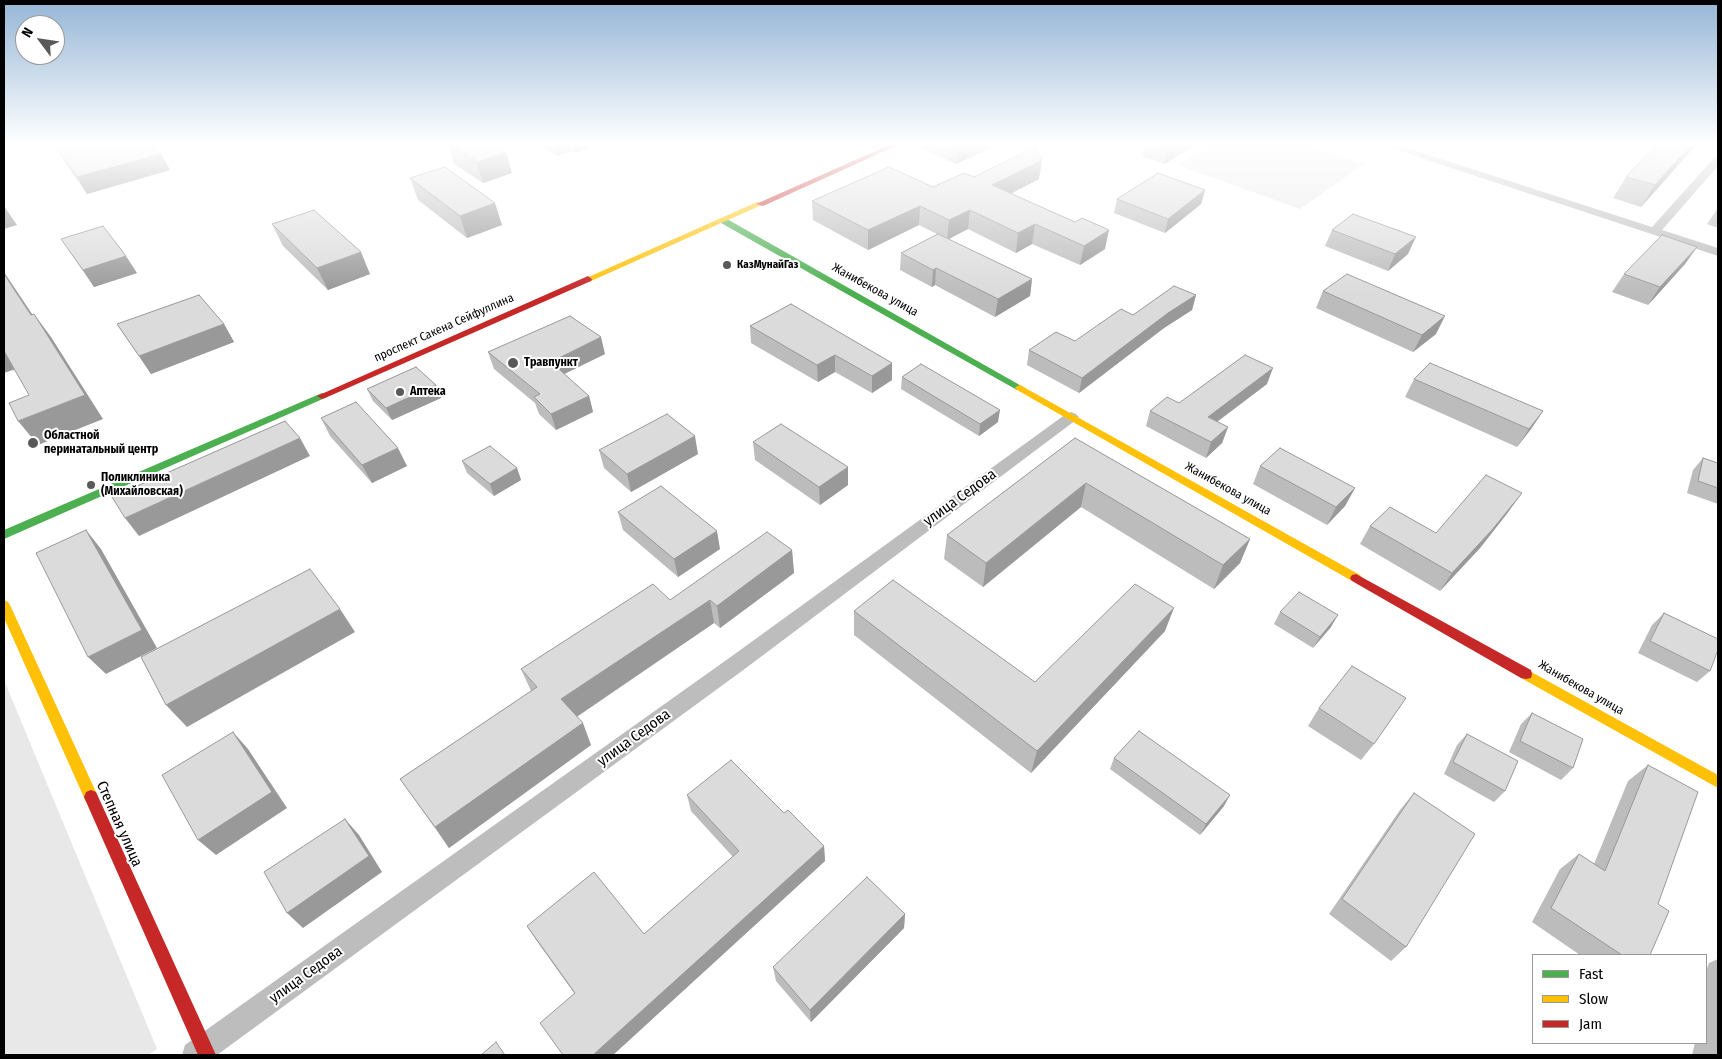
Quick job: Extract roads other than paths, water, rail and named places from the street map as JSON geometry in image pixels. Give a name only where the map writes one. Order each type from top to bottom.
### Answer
[{"type":"main road","name":"проспект Сакена Сейфуллина","points":[[4,535],[784,194]]},
{"type":"main road","name":"Жанибекова улица","points":[[724,221],[1718,782]]},
{"type":"main road","name":"Степная улица","points":[[4,605],[202,1053]]},
{"type":"street","points":[[1538,194],[1718,252]]},
{"type":"street","points":[[1654,232],[1687,194]]},
{"type":"street","name":"улица Седова","points":[[202,1053],[739,662],[1071,417]]},
{"type":"street","points":[[1705,1055],[1710,1035],[1718,972]]},
{"type":"place","name":"КазМунайГаз","points":[[727,265]]},
{"type":"place","name":"Травпункт","points":[[513,363]]},
{"type":"place","name":"Аптека","points":[[400,392]]},
{"type":"place","name":"Областной перинатальный центр","points":[[33,443]]},
{"type":"place","name":"Поликлиника (Михайловская)","points":[[91,485]]}]
